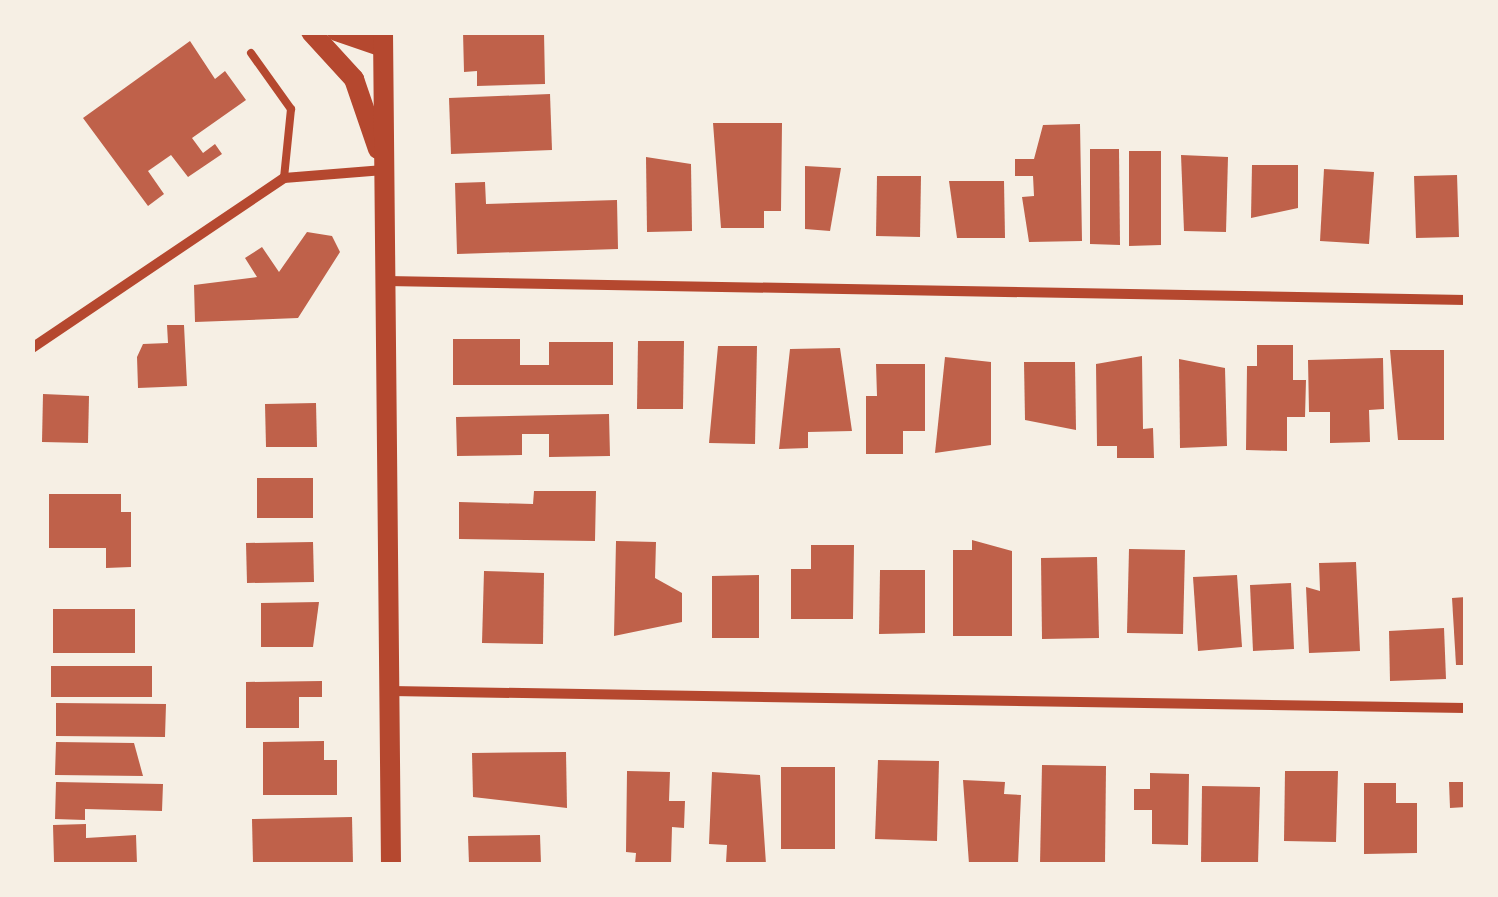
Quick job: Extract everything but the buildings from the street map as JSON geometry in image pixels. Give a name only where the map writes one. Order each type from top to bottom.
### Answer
[{"type":"main road","points":[[310,32],[354,79],[385,170]]},
{"type":"main road","points":[[383,40],[390,864]]},
{"type":"street","points":[[336,32],[383,40]]},
{"type":"street","points":[[32,348],[284,178],[385,170]]},
{"type":"street","points":[[387,281],[1466,300]]},
{"type":"street","points":[[390,691],[1466,708]]},
{"type":"lane","points":[[251,53],[291,110],[284,178]]}]
